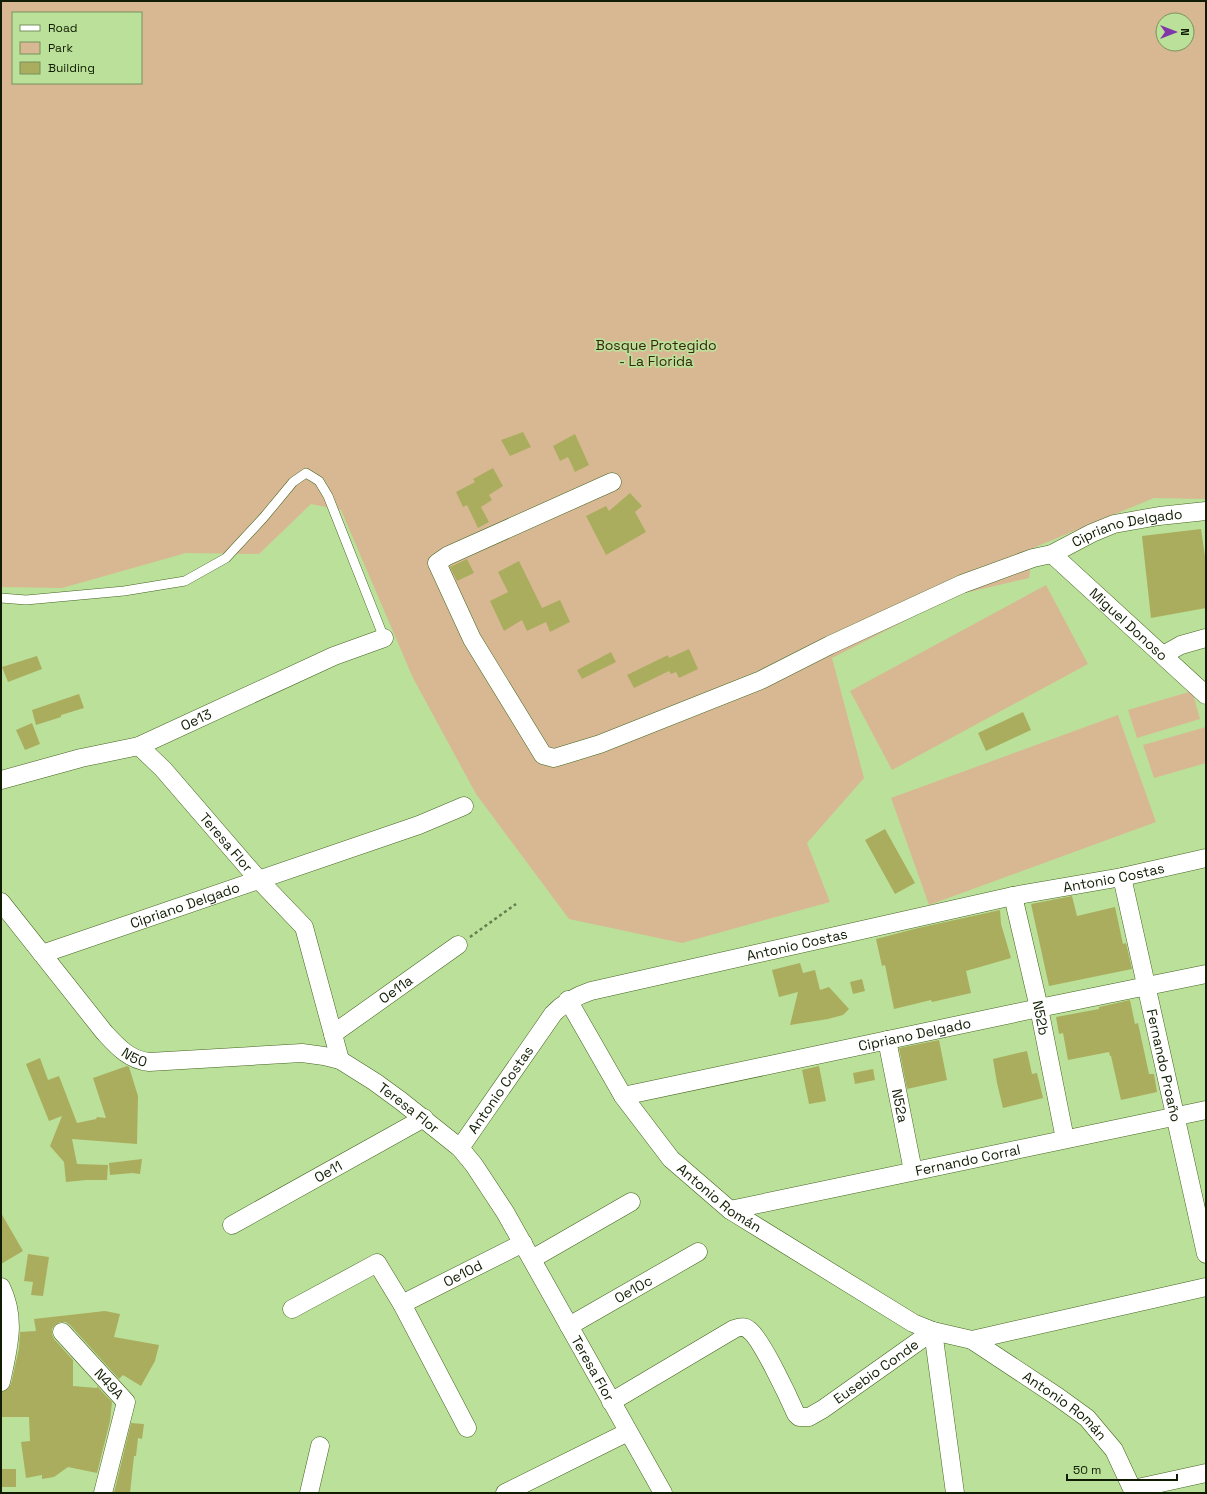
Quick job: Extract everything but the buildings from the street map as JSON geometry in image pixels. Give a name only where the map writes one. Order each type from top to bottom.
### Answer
[{"type":"street","name":"Cipriano Delgado","points":[[612,482],[447,556],[437,563],[472,639],[543,755],[554,758],[607,742],[761,680],[962,584],[1033,558],[1052,554],[1092,533],[1114,524],[1159,516],[1206,511]]},
{"type":"street","name":"Miguel Donoso","points":[[1052,554],[1206,694]]},
{"type":"street","name":"Oe13","points":[[1,780],[80,758],[139,746],[334,656],[384,638]]},
{"type":"street","points":[[1163,655],[1181,645],[1206,638]]},
{"type":"street","name":"Teresa Flor","points":[[139,746],[163,769],[258,879],[304,927],[340,1060],[375,1082],[424,1118],[460,1148],[491,1189],[523,1243],[663,1493]]},
{"type":"street","name":"Cipriano Delgado","points":[[42,954],[419,825],[464,806]]},
{"type":"street","name":"Antonio Costas","points":[[460,1148],[553,1014],[568,1000],[591,991],[1013,896],[1122,877],[1206,858]]},
{"type":"street","name":"Fernando Proaño","points":[[1122,877],[1206,1254]]},
{"type":"street","name":"N52b","points":[[1013,896],[1039,1008],[1065,1139]]},
{"type":"street","name":"N50","points":[[1,902],[108,1036],[121,1050],[137,1059],[149,1062],[302,1053],[340,1060]]},
{"type":"street","name":"Oe11a","points":[[333,1034],[458,945]]},
{"type":"street","name":"Cipriano Delgado","points":[[624,1096],[1206,974]]},
{"type":"street","name":"Antonio Román","points":[[568,1000],[624,1096],[672,1159],[730,1210],[913,1323],[933,1331]]},
{"type":"street","name":"N52a","points":[[887,1040],[913,1171]]},
{"type":"street","name":"Fernando Corral","points":[[730,1210],[1206,1110]]},
{"type":"street","name":"Oe11","points":[[232,1225],[424,1118]]},
{"type":"street","points":[[532,1259],[631,1202]]},
{"type":"street","name":"Oe10d","points":[[402,1304],[523,1243]]},
{"type":"street","name":"Oe10c","points":[[569,1326],[698,1252]]},
{"type":"street","points":[[292,1309],[377,1263],[402,1304],[467,1428]]},
{"type":"street","points":[[1,1287],[6,1296],[11,1325],[10,1338],[1,1382]]},
{"type":"street","name":"Eusebio Conde","points":[[611,1402],[734,1329],[742,1328],[750,1330],[759,1342],[796,1414],[799,1417],[809,1417],[823,1409],[933,1331],[972,1340],[1206,1287]]},
{"type":"street","points":[[933,1331],[955,1493]]},
{"type":"street","name":"N49A","points":[[62,1332],[126,1402],[103,1493]]},
{"type":"street","name":"Antonio Román","points":[[972,1340],[1058,1397],[1086,1418],[1114,1450],[1134,1491]]},
{"type":"street","points":[[505,1493],[628,1432]]},
{"type":"street","points":[[310,1493],[320,1446]]},
{"type":"street","points":[[1134,1491],[1206,1473]]},
{"type":"lane","points":[[1,598],[26,600],[124,591],[185,581],[226,558],[264,517],[292,482],[306,474],[319,481],[328,496],[384,638]]},
{"type":"path","points":[[458,945],[516,904]]},
{"type":"green space","name":"Bosque Protegido - La Florida","points":[[1,1],[1206,1],[1206,499],[1154,498],[1033,548],[1029,578],[956,595],[832,658],[864,778],[807,843],[830,902],[682,943],[569,919],[476,794],[413,678],[341,510],[311,504],[259,554],[186,553],[62,588],[1,587]]},
{"type":"green space","points":[[1046,585],[1088,664],[892,770],[850,691]]},
{"type":"green space","points":[[1192,691],[1200,719],[1137,738],[1128,710]]},
{"type":"green space","points":[[1118,715],[1156,822],[929,905],[891,798]]},
{"type":"green space","points":[[1206,727],[1206,763],[1154,778],[1143,745]]}]
